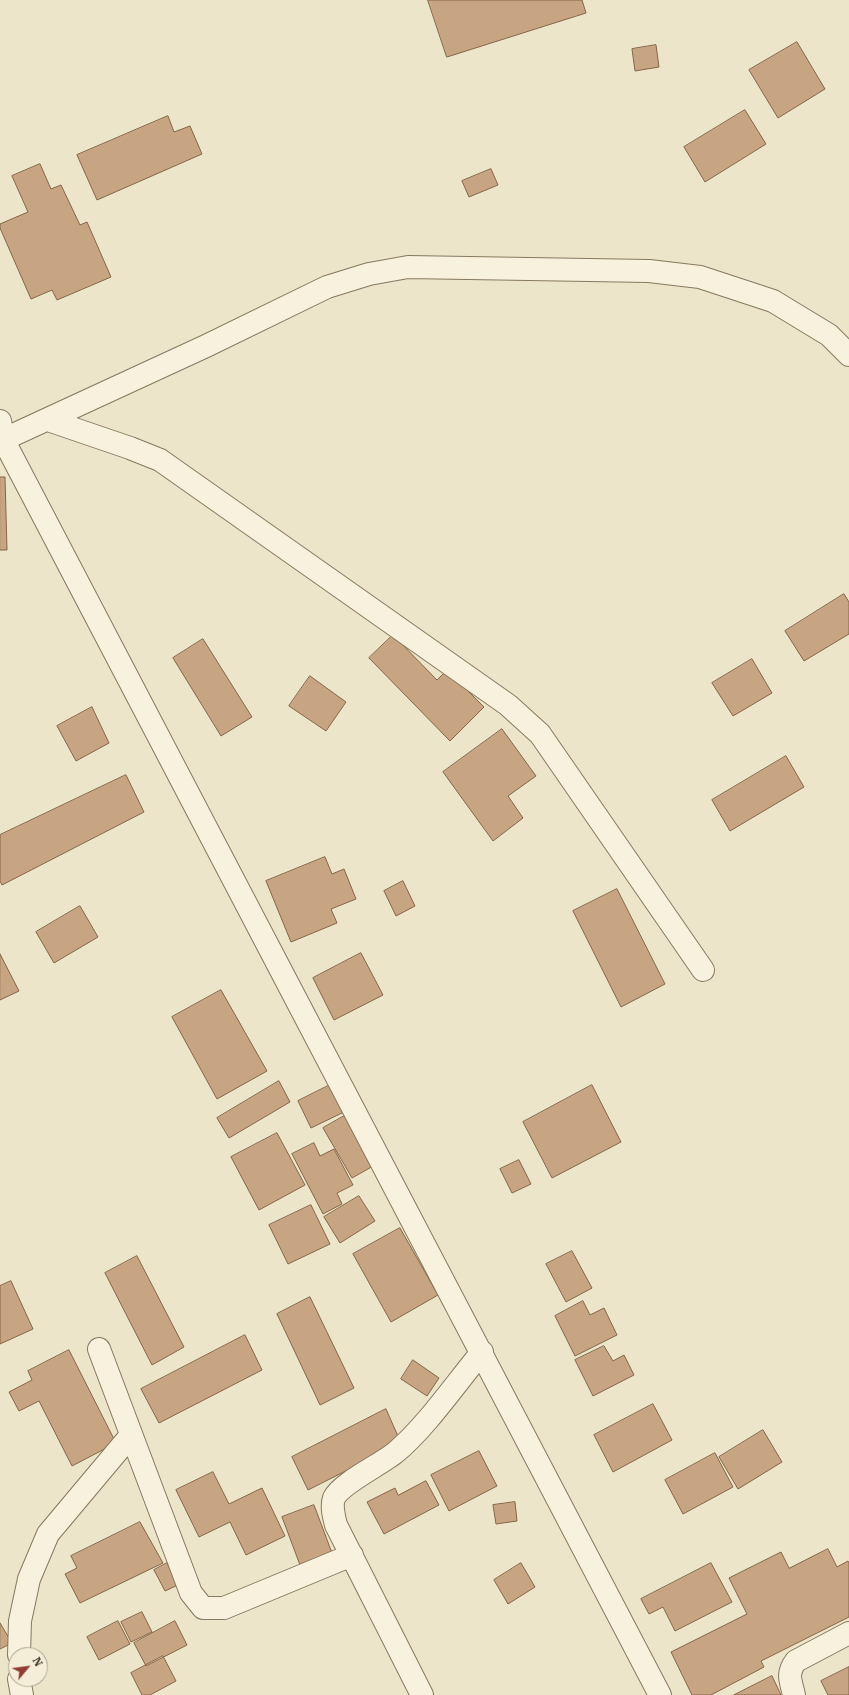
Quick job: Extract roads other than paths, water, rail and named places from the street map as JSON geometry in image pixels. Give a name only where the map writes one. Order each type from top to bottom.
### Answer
[{"type":"street","points":[[660,1695],[1,434],[48,420],[327,287],[369,274],[408,267],[649,271],[700,278],[773,301],[829,335],[849,355]]},
{"type":"street","points":[[48,420],[130,448],[160,460],[508,705],[540,734],[703,970]]},
{"type":"street","points":[[99,1350],[191,1593],[203,1608],[224,1608],[352,1555]]},
{"type":"street","points":[[422,1695],[336,1525],[333,1511],[334,1498],[342,1489],[395,1452],[413,1436],[482,1352]]},
{"type":"street","points":[[19,1647],[20,1621],[29,1579],[48,1534],[131,1434]]},
{"type":"street","points":[[794,1695],[790,1678],[790,1669],[796,1662],[849,1633]]}]
